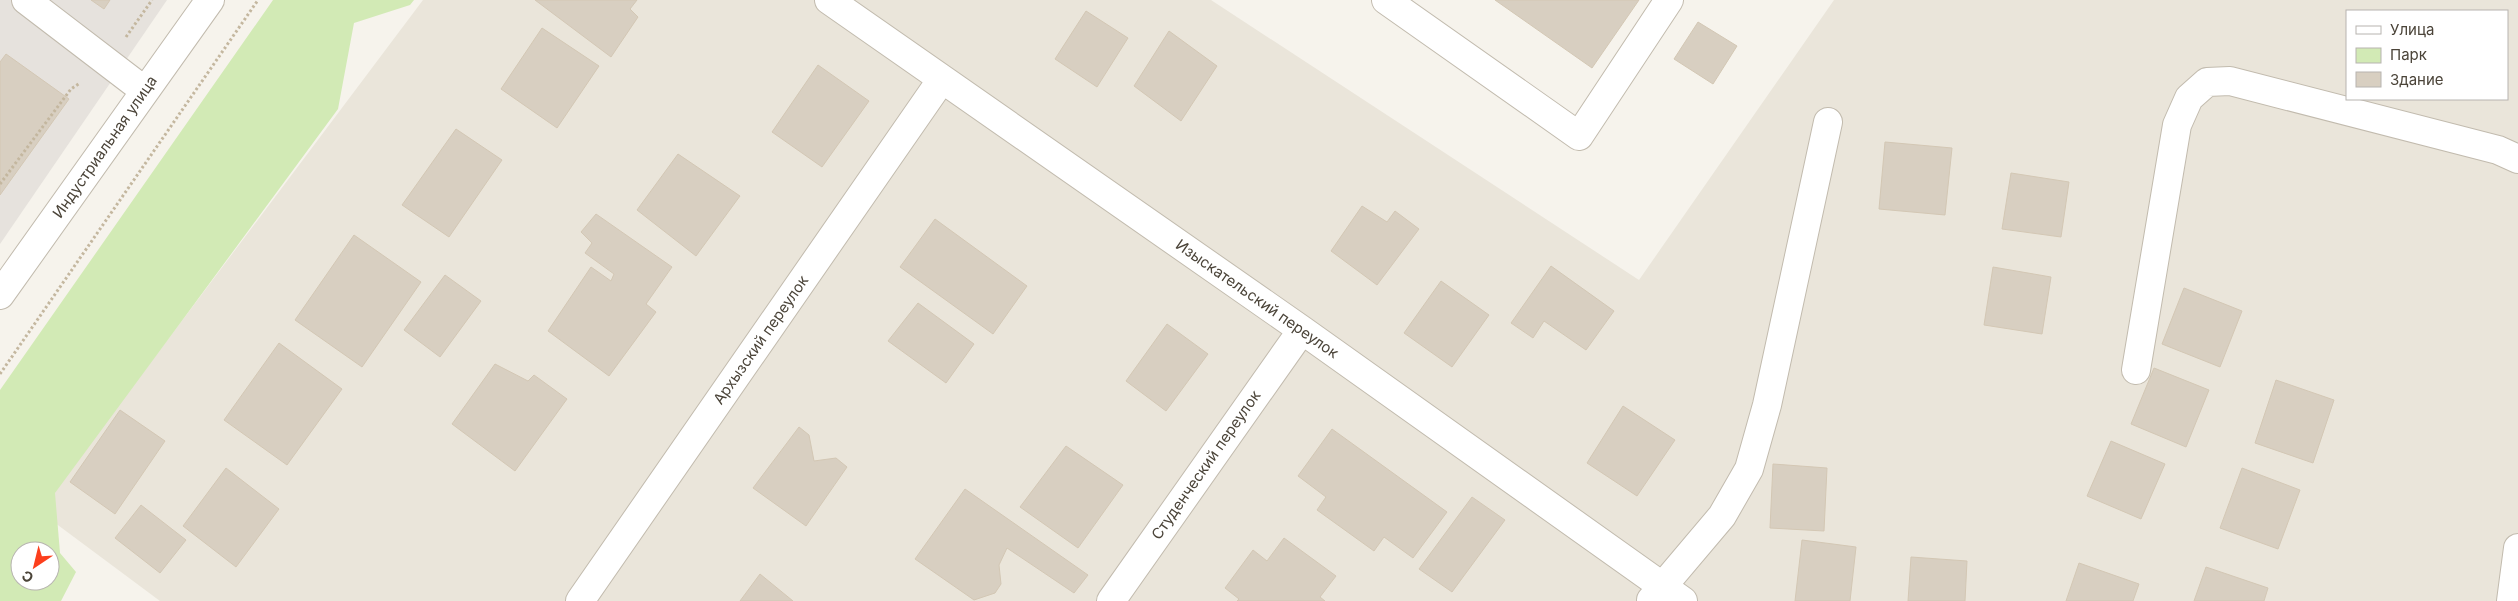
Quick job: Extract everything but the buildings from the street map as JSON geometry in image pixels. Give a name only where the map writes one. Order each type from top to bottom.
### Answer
[{"type":"street","points":[[26,0],[145,91]]},
{"type":"street","name":"Индустриальная улица","points":[[0,294],[210,0]]},
{"type":"street","name":"Изыскательский переулок","points":[[829,0],[1302,330],[1656,593],[1684,601]]},
{"type":"street","points":[[1386,0],[1579,136],[1669,0]]},
{"type":"street","name":"Архызский переулок","points":[[580,601],[942,78]]},
{"type":"street","points":[[2136,370],[2177,125],[2189,98],[2207,82],[2230,81],[2498,150],[2518,159]]},
{"type":"street","points":[[1656,593],[1722,516],[1749,469],[1768,405],[1828,122]]},
{"type":"street","name":"Студенческий переулок","points":[[1111,601],[1302,330]]},
{"type":"street","points":[[2510,601],[2518,548]]},
{"type":"path","points":[[0,184],[71,89],[108,63],[152,0]]},
{"type":"path","points":[[0,374],[258,0]]},
{"type":"shaded area","points":[[0,0],[167,0],[0,244]]},
{"type":"shaded area","points":[[423,0],[1211,0],[1639,280],[1834,0],[2518,0],[2518,601],[160,601],[39,511]]},
{"type":"green space","points":[[273,0],[414,0],[410,5],[354,23],[338,109],[55,493],[59,541],[10,541],[10,591],[60,591],[60,553],[76,572],[61,601],[0,601],[0,390]]}]
